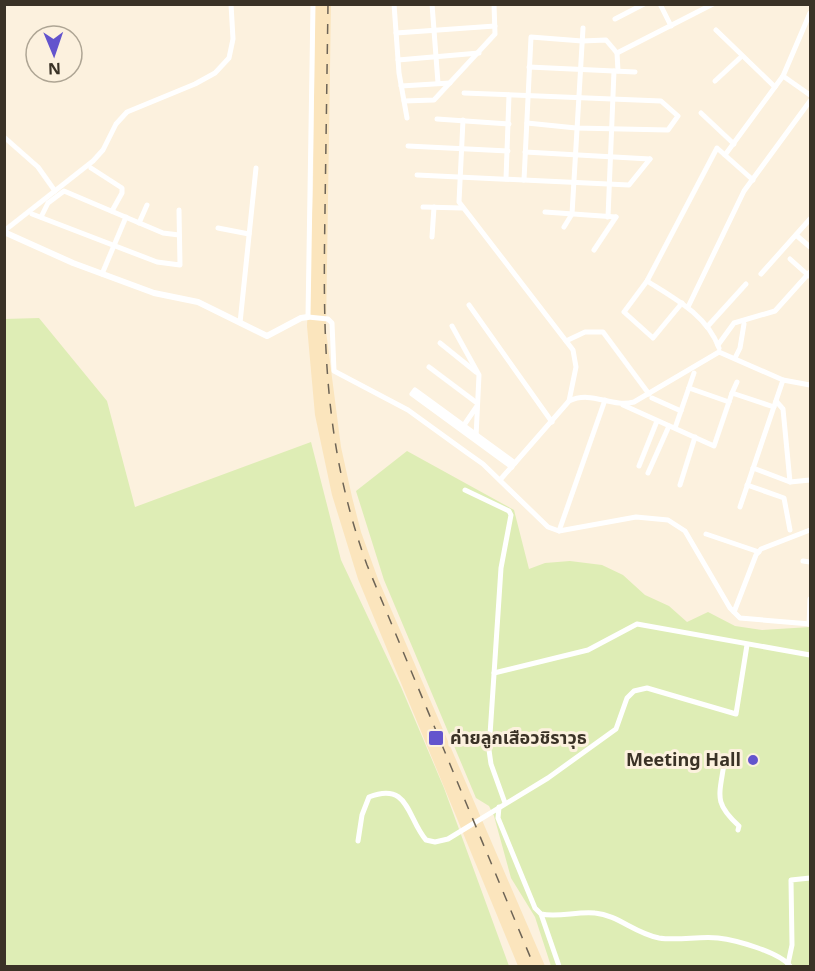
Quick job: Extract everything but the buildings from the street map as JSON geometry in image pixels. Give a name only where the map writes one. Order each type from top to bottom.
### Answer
[{"type":"street","points":[[231,4],[233,39],[229,58],[215,73],[127,112],[116,124],[103,150],[93,161],[4,232],[102,274],[154,293],[198,302],[267,336],[301,318],[328,319],[332,323],[334,371],[408,410],[483,464],[548,527],[559,531],[636,517],[668,520],[685,531],[734,612],[740,618],[752,621],[810,624],[810,599]]},
{"type":"street","points":[[308,317],[313,4]]},
{"type":"street","points":[[394,4],[398,60],[407,118]]},
{"type":"street","points":[[432,4],[438,83]]},
{"type":"street","points":[[404,101],[435,100],[479,53],[495,34],[494,4]]},
{"type":"street","points":[[615,19],[644,4]]},
{"type":"street","points":[[660,4],[671,26]]},
{"type":"street","points":[[617,53],[713,4]]},
{"type":"street","points":[[725,155],[783,76],[810,13]]},
{"type":"street","points":[[396,33],[495,26]]},
{"type":"street","points":[[564,227],[572,214],[583,28]]},
{"type":"street","points":[[716,30],[776,87]]},
{"type":"street","points":[[524,180],[531,37],[582,41],[606,40],[617,53],[608,217]]},
{"type":"street","points":[[398,60],[479,53]]},
{"type":"street","points":[[715,81],[742,56]]},
{"type":"street","points":[[529,67],[635,72]]},
{"type":"street","points":[[783,76],[810,96]]},
{"type":"street","points":[[401,86],[450,83]]},
{"type":"street","points":[[464,93],[661,100],[678,116],[668,130],[576,128],[526,123]]},
{"type":"street","points":[[506,179],[509,95]]},
{"type":"street","points":[[753,180],[717,148],[647,281],[624,312],[651,338],[685,305],[744,190],[753,180],[810,100]]},
{"type":"street","points":[[702,113],[734,144]]},
{"type":"street","points":[[437,119],[509,123]]},
{"type":"street","points":[[463,120],[459,202],[566,341],[576,358],[569,401]]},
{"type":"street","points":[[4,137],[38,167],[55,191]]},
{"type":"street","points":[[408,146],[508,151]]},
{"type":"street","points":[[417,175],[629,185],[650,159],[525,152]]},
{"type":"street","points":[[91,168],[123,190],[112,211]]},
{"type":"street","points":[[240,323],[256,168]]},
{"type":"street","points":[[41,217],[48,203],[64,191],[163,233],[179,235]]},
{"type":"street","points":[[139,223],[147,205]]},
{"type":"street","points":[[423,207],[462,208]]},
{"type":"street","points":[[432,237],[434,207]]},
{"type":"street","points":[[32,214],[157,262],[180,265],[178,210]]},
{"type":"street","points":[[545,212],[616,217],[594,250]]},
{"type":"street","points":[[102,274],[126,217]]},
{"type":"street","points":[[761,274],[810,219]]},
{"type":"street","points":[[218,228],[249,234]]},
{"type":"street","points":[[796,235],[810,247]]},
{"type":"street","points":[[718,345],[734,323],[775,311],[810,275],[790,259]]},
{"type":"street","points":[[647,281],[685,305],[707,327],[718,345],[719,352]]},
{"type":"street","points":[[707,327],[746,284]]},
{"type":"street","points":[[469,304],[552,422]]},
{"type":"street","points":[[735,358],[740,348],[744,324]]},
{"type":"street","points":[[452,326],[479,375],[475,437]]},
{"type":"street","points":[[566,341],[585,332],[603,332],[650,396],[681,411]]},
{"type":"street","points":[[440,343],[479,375]]},
{"type":"street","points":[[719,352],[783,380],[810,386]]},
{"type":"street","points":[[623,405],[650,396],[719,352]]},
{"type":"street","points":[[429,368],[477,405]]},
{"type":"street","points":[[648,473],[681,411],[694,373]]},
{"type":"street","points":[[740,507],[783,380]]},
{"type":"street","points":[[500,480],[569,401],[580,396],[623,405],[714,446],[736,382]]},
{"type":"street","points":[[689,388],[729,402]]},
{"type":"street","points":[[732,393],[775,404],[783,410],[790,482]]},
{"type":"street","points":[[559,531],[605,400]]},
{"type":"street","points":[[462,427],[477,405]]},
{"type":"street","points":[[435,407],[513,465]]},
{"type":"street","points":[[639,466],[657,421]]},
{"type":"street","points":[[680,485],[695,437]]},
{"type":"street","points":[[753,468],[790,482],[810,480]]},
{"type":"street","points":[[747,485],[784,498],[790,530]]},
{"type":"street","points":[[465,490],[509,511],[511,515],[501,568],[489,758],[505,803]]},
{"type":"street","points":[[734,612],[749,568],[759,552],[810,530]]},
{"type":"street","points":[[706,534],[759,552]]},
{"type":"street","points":[[803,561],[810,562]]},
{"type":"street","points":[[494,674],[588,650],[623,629],[637,624],[810,655]]},
{"type":"street","points":[[358,841],[362,815],[369,797],[378,793],[400,797],[407,803],[412,819],[426,840],[435,842],[446,840],[548,778],[616,729],[627,698],[634,691],[647,688],[736,714],[747,645]]},
{"type":"street","points":[[724,764],[720,805],[725,815],[739,826],[738,830]]},
{"type":"street","points":[[499,807],[498,818],[535,908],[541,914],[559,966]]},
{"type":"street","points":[[541,914],[593,912],[610,915],[637,932],[660,938],[719,938],[772,954],[789,965],[792,945],[791,880],[810,878]]},
{"type":"shaded area","points":[[315,5],[331,5],[326,331],[341,447],[352,497],[361,532],[378,579],[545,966],[518,966],[358,579],[332,495],[315,415],[307,326],[313,190]]},
{"type":"green space","points":[[39,318],[107,401],[135,507],[311,442],[341,560],[401,687],[444,788],[509,966],[5,966],[4,319]]},
{"type":"green space","name":"ค่ายลูกเสือวชิราวุธ","points":[[407,451],[514,510],[529,569],[545,563],[570,561],[602,565],[623,575],[645,595],[669,606],[687,622],[708,612],[735,626],[762,630],[810,627],[810,966],[551,966],[535,917],[511,878],[494,816],[489,806],[476,798],[384,580],[356,491]]},
{"type":"railway","points":[[328,4],[324,257],[326,346],[334,433],[342,477],[352,520],[367,565],[534,966]]},
{"type":"place","name":"ค่ายลูกเสือวชิราวุธ","points":[[436,738]]},
{"type":"place","name":"Meeting Hall","points":[[753,760]]}]
